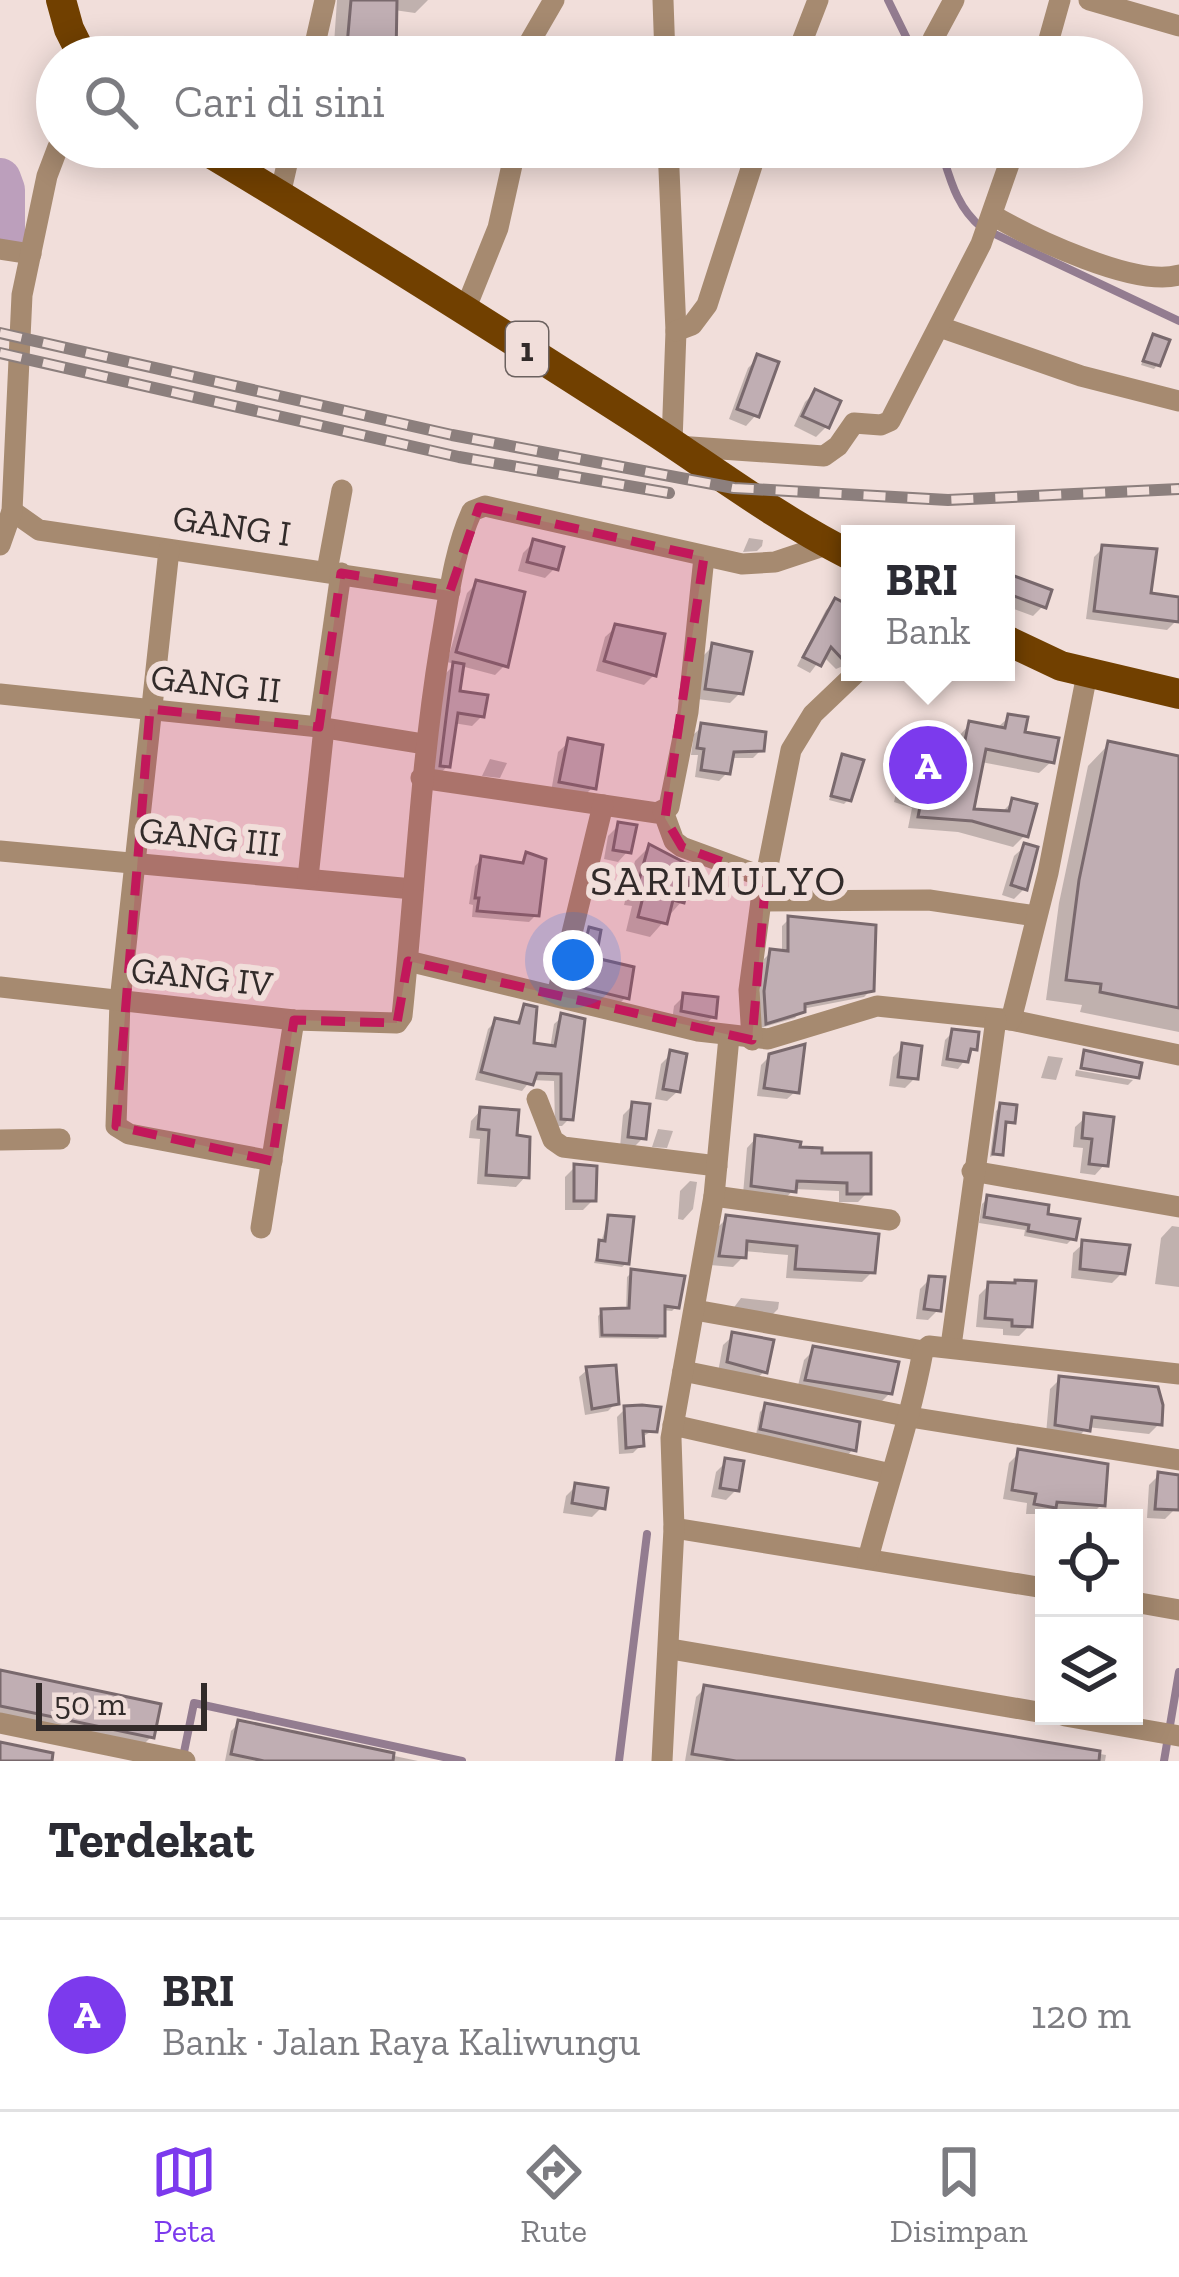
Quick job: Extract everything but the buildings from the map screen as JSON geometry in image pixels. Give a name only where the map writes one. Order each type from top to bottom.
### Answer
[{"type":"main road","points":[[61,0],[72,36]]},
{"type":"main road","name":"1","points":[[235,168],[674,444],[748,497],[839,550]]},
{"type":"main road","points":[[1015,644],[1087,674],[1179,694]]},
{"type":"street","points":[[317,36],[325,0]]},
{"type":"street","points":[[533,36],[554,0]]},
{"type":"street","points":[[663,0],[664,36]]},
{"type":"street","points":[[804,36],[818,0]]},
{"type":"street","points":[[934,36],[955,0]]},
{"type":"street","points":[[1050,36],[1060,0]]},
{"type":"street","points":[[1089,0],[1179,26]]},
{"type":"street","points":[[0,545],[12,511],[22,295],[53,168]]},
{"type":"street","points":[[280,195],[286,168]]},
{"type":"street","points":[[465,310],[498,228],[511,168]]},
{"type":"street","points":[[669,168],[676,331],[674,444],[824,456],[838,446],[854,423],[890,421],[988,228],[1008,168]]},
{"type":"street","points":[[676,331],[692,325],[707,305],[751,168]]},
{"type":"street","points":[[988,228],[1154,279],[1179,275]]},
{"type":"street","points":[[0,249],[31,254]]},
{"type":"street","points":[[940,327],[1081,376],[1179,401]]},
{"type":"street","points":[[308,878],[342,490]]},
{"type":"street","points":[[839,550],[763,563],[704,557],[478,507],[469,518],[450,591],[424,743],[408,961],[742,1038],[768,1039],[869,1007],[1004,1020],[1179,1055]]},
{"type":"street","name":"GANG I","points":[[12,511],[39,530],[450,591]]},
{"type":"street","points":[[169,550],[120,1000],[116,1120],[118,1130],[272,1161]]},
{"type":"street","points":[[663,811],[672,797],[688,712],[704,557]]},
{"type":"street","points":[[951,1346],[972,1171],[1004,1020],[1036,916],[1087,674]]},
{"type":"street","points":[[662,1761],[671,1649],[674,1425],[763,890],[790,750],[813,714],[847,681]]},
{"type":"street","name":"GANG II","points":[[0,694],[321,727],[424,743]]},
{"type":"street","points":[[421,778],[663,811]]},
{"type":"street","points":[[557,995],[603,805]]},
{"type":"street","points":[[663,811],[674,841],[763,890],[928,900],[1036,916]]},
{"type":"street","name":"GANG III","points":[[0,850],[413,889]]},
{"type":"street","name":"GANG IV","points":[[0,987],[294,1019],[397,1023],[402,1016],[408,961]]},
{"type":"street","points":[[261,1228],[294,1019]]},
{"type":"street","points":[[537,1100],[553,1140],[563,1147],[717,1166]]},
{"type":"street","points":[[0,1140],[60,1139]]},
{"type":"street","points":[[972,1171],[1179,1207]]},
{"type":"street","points":[[714,1196],[890,1220]]},
{"type":"street","points":[[695,1310],[923,1352],[936,1344],[1179,1374]]},
{"type":"street","points":[[868,1558],[910,1417],[923,1352]]},
{"type":"street","points":[[683,1371],[910,1417],[1179,1460]]},
{"type":"street","points":[[674,1425],[891,1474]]},
{"type":"street","points":[[674,1528],[1035,1586]]},
{"type":"street","points":[[1143,1604],[1179,1610]]},
{"type":"street","points":[[671,1649],[1035,1710]]},
{"type":"street","points":[[0,1723],[177,1759]]},
{"type":"street","points":[[1118,1725],[1178,1736]]},
{"type":"highlighted area","points":[[479,507],[704,557],[665,818],[682,847],[766,878],[752,1040],[408,961],[397,1023],[294,1020],[272,1161],[116,1126],[150,709],[319,727],[341,573],[450,591]]},
{"type":"waterway","points":[[888,0],[906,36]]},
{"type":"waterway","points":[[947,168],[960,201],[982,228],[1179,321]]},
{"type":"waterway","points":[[0,179],[4,237]]},
{"type":"waterway","points":[[619,1761],[647,1534]]},
{"type":"waterway","points":[[1164,1761],[1179,1672]]},
{"type":"waterway","points":[[183,1757],[194,1703],[462,1761]]},
{"type":"railway","points":[[0,333],[452,435],[734,488],[948,500],[1179,489]]},
{"type":"railway","points":[[0,353],[459,457],[669,493]]},
{"type":"place","name":"BRI","points":[[928,765]]},
{"type":"district","name":"SARIMULYO","points":[[719,880]]}]
